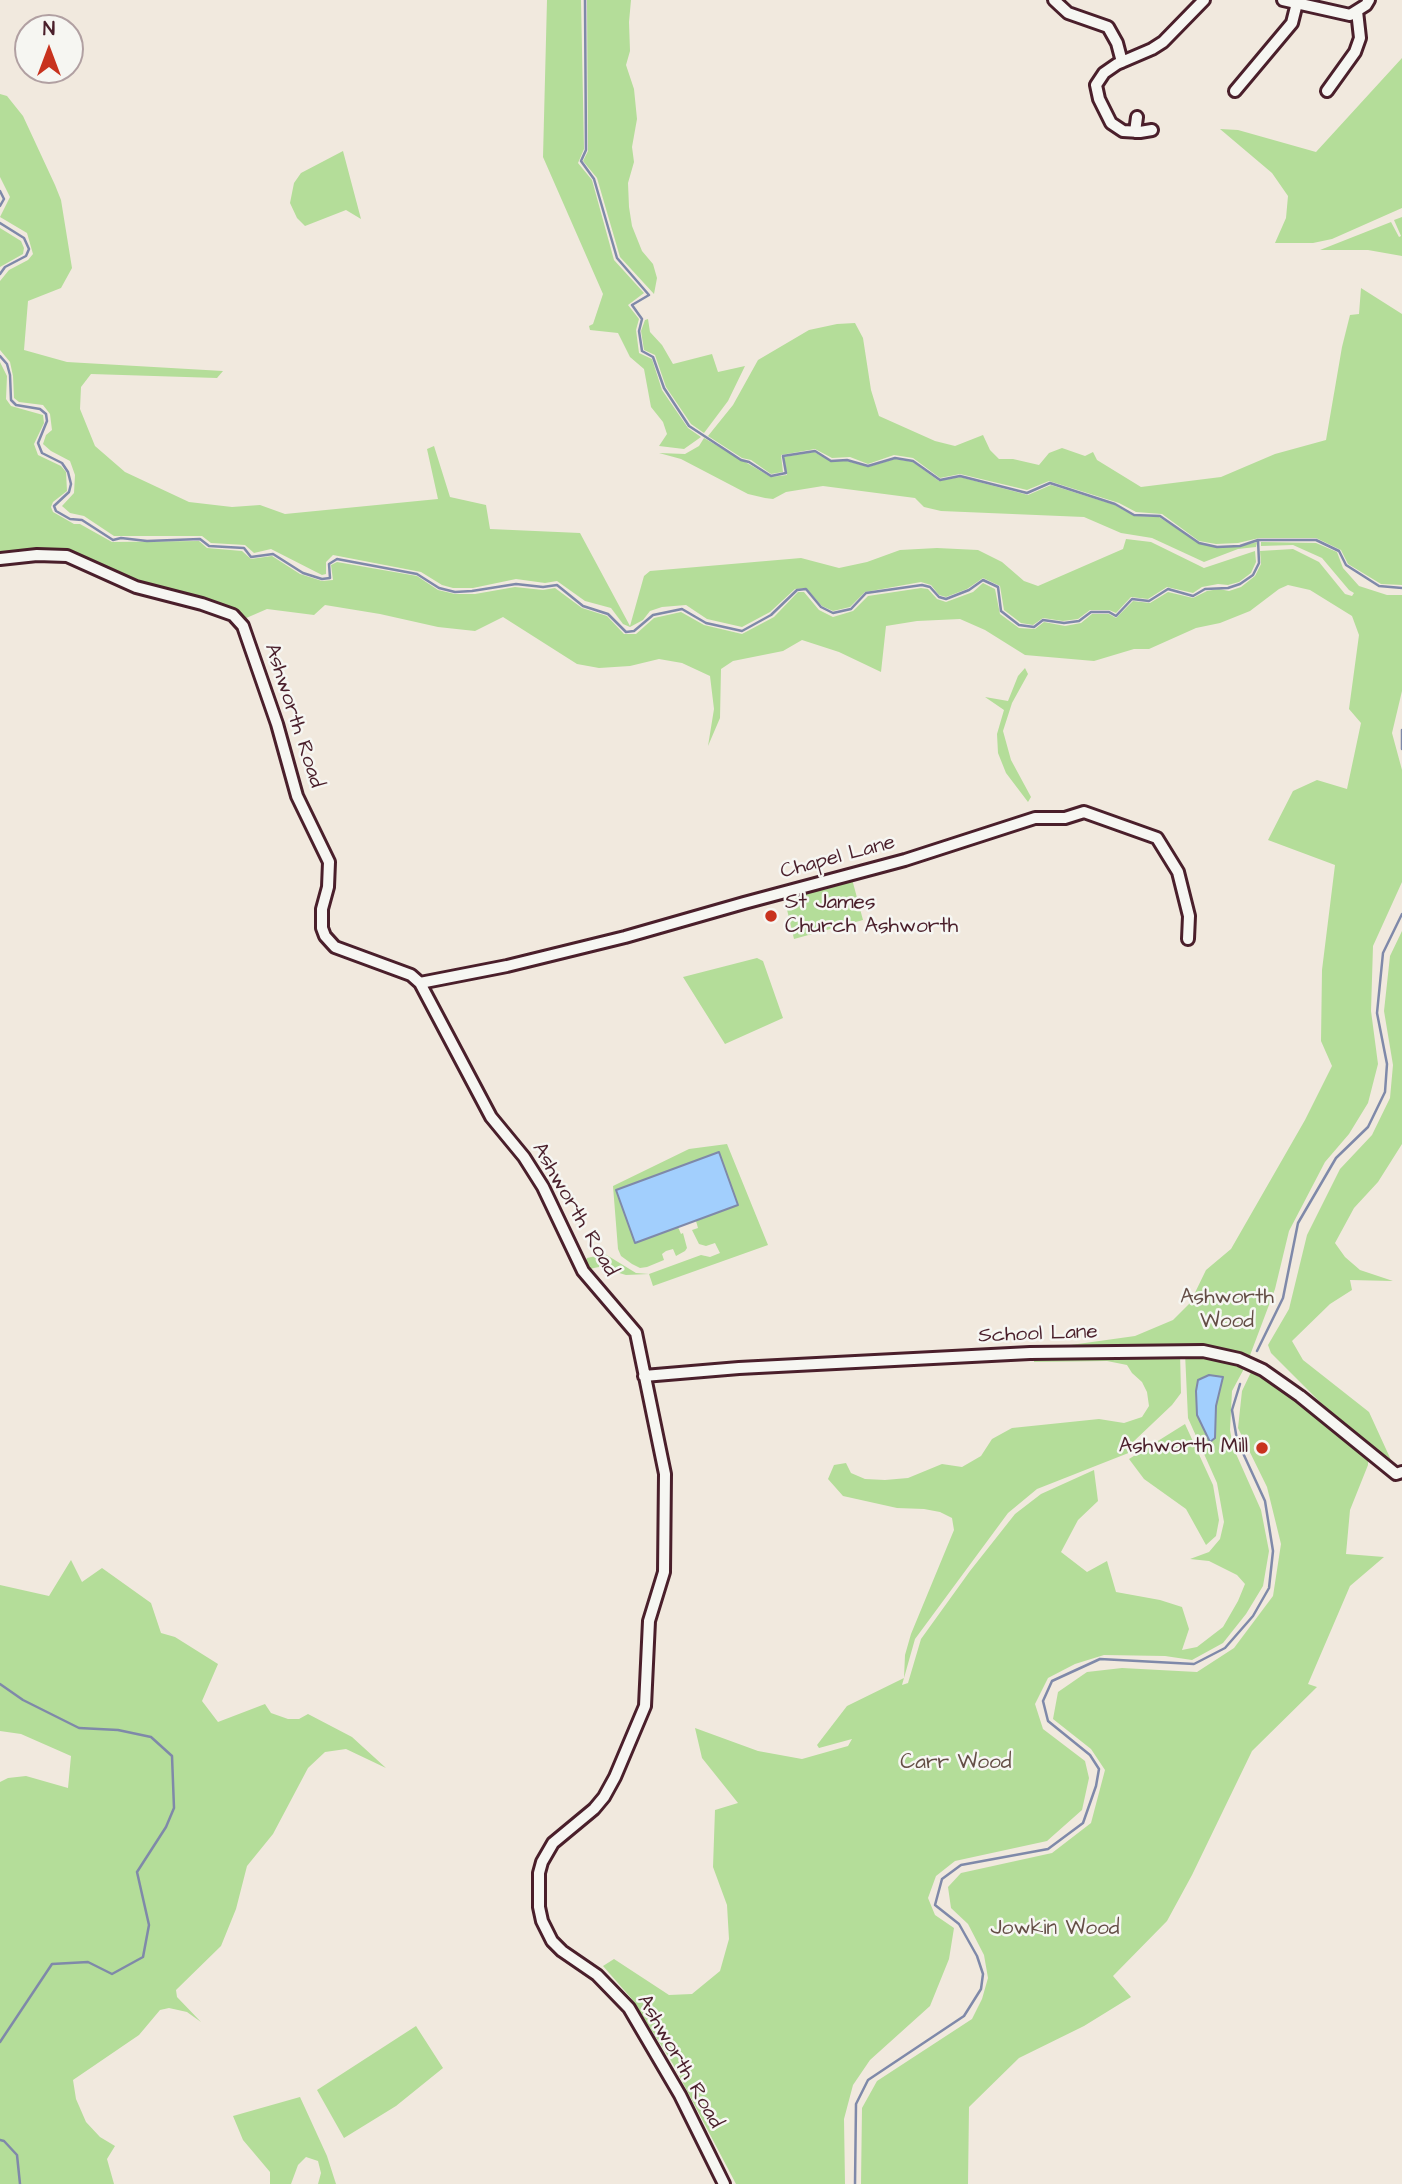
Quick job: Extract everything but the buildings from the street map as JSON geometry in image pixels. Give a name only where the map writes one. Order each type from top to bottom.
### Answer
[{"type":"street","points":[[1054,0],[1068,13],[1108,27],[1122,62]]},
{"type":"street","points":[[1152,130],[1123,131],[1111,123],[1099,99],[1096,85],[1104,73],[1163,42],[1204,0]]},
{"type":"street","points":[[1283,0],[1350,15],[1369,0]]},
{"type":"street","points":[[1237,84],[1292,23],[1297,3]]},
{"type":"street","points":[[1327,91],[1334,71],[1355,52],[1360,38],[1357,11]]},
{"type":"street","points":[[1135,132],[1137,117]]},
{"type":"street","name":"Ashworth Road","points":[[0,559],[37,555],[67,556],[136,587],[233,615],[243,626],[277,724],[297,796],[329,862],[328,887],[322,909],[325,936],[335,947],[411,975],[420,983],[491,1117],[524,1157],[542,1187],[583,1271],[636,1333],[665,1474],[664,1572],[649,1621],[645,1706],[604,1797],[594,1809],[553,1843],[542,1862],[539,1873],[539,1907],[552,1941],[597,1975],[629,2008],[680,2095],[724,2184]]},
{"type":"street","name":"Chapel Lane","points":[[420,983],[507,966],[625,937],[905,860],[1035,818],[1065,818],[1084,811],[1157,838],[1178,872],[1189,916],[1188,939]]},
{"type":"street","name":"School Lane","points":[[643,1376],[738,1368],[1030,1353],[1203,1351],[1239,1359],[1282,1382],[1399,1473]]},
{"type":"green space","points":[[547,0],[581,0],[584,149],[578,163],[592,180],[614,260],[644,293],[628,305],[639,319],[636,330],[639,353],[652,359],[662,390],[688,428],[701,437],[684,449],[659,446],[667,434],[663,422],[651,407],[644,369],[630,357],[618,333],[590,330],[589,326],[593,324],[603,294],[543,157]]},
{"type":"green space","points":[[587,0],[631,0],[630,51],[626,65],[634,89],[637,119],[632,147],[634,162],[628,183],[629,207],[632,226],[642,251],[653,264],[657,278],[654,294],[620,257],[597,178],[583,161],[588,151]]},
{"type":"green space","points":[[1402,58],[1402,208],[1332,239],[1313,243],[1275,243],[1286,218],[1288,196],[1272,173],[1220,129],[1238,130],[1316,152]]},
{"type":"green space","points":[[0,94],[7,96],[23,116],[55,185],[61,200],[72,268],[61,288],[28,301],[24,350],[67,362],[223,371],[217,378],[91,374],[81,387],[80,409],[95,446],[125,472],[189,502],[232,507],[260,505],[285,514],[438,499],[427,449],[434,446],[450,497],[486,505],[490,529],[580,533],[630,626],[644,576],[650,571],[801,558],[839,568],[867,562],[900,550],[937,548],[978,550],[1002,562],[1024,581],[1038,586],[1123,549],[1126,539],[1151,542],[1204,568],[1255,551],[1256,562],[1251,573],[1239,582],[1202,587],[1193,593],[1167,587],[1148,599],[1131,597],[1116,613],[1109,610],[1090,610],[1078,619],[1063,621],[1043,618],[1033,625],[1021,623],[1004,610],[1000,586],[983,578],[967,589],[946,597],[939,595],[931,585],[921,582],[865,592],[850,607],[833,611],[822,606],[806,588],[795,589],[770,612],[742,627],[707,619],[686,605],[662,607],[650,611],[643,620],[630,627],[623,624],[611,608],[585,601],[557,581],[545,583],[516,579],[473,588],[453,588],[442,585],[421,572],[333,555],[326,562],[326,574],[322,575],[271,549],[254,553],[245,545],[211,543],[202,536],[114,536],[84,516],[70,513],[62,506],[74,493],[75,475],[70,461],[43,444],[46,435],[52,430],[50,414],[43,405],[19,402],[14,398],[10,362],[0,350],[0,281],[9,270],[28,260],[33,254],[27,233],[0,217],[10,197],[0,177]]},
{"type":"green space","points":[[343,151],[361,219],[346,210],[305,226],[297,218],[290,203],[294,183],[301,173]]},
{"type":"green space","points":[[1402,217],[1402,256],[1368,250],[1320,250],[1391,222],[1399,237],[1401,236],[1394,220]]},
{"type":"green space","points":[[0,228],[21,241],[24,248],[23,254],[0,267]]},
{"type":"green space","points":[[1361,288],[1402,314],[1402,585],[1381,584],[1348,564],[1341,550],[1316,538],[1259,538],[1216,544],[1199,541],[1162,514],[1136,512],[1119,503],[1049,481],[1027,490],[960,474],[940,478],[913,458],[894,455],[868,464],[850,457],[832,458],[815,449],[781,455],[783,472],[771,474],[708,436],[733,405],[758,360],[809,330],[855,323],[863,338],[871,390],[879,416],[935,441],[955,446],[983,435],[990,450],[999,459],[1039,465],[1049,453],[1062,448],[1085,456],[1093,452],[1097,460],[1141,487],[1221,477],[1275,454],[1326,440],[1342,347],[1350,315],[1359,314]]},
{"type":"green space","points":[[648,319],[650,332],[662,345],[673,364],[712,354],[718,372],[745,366],[728,401],[704,433],[691,424],[666,387],[655,355],[644,350],[641,331]]},
{"type":"green space","name":"Ashworth Wood","points":[[0,362],[7,376],[6,399],[11,406],[43,415],[44,423],[34,444],[38,455],[61,466],[66,472],[67,491],[53,502],[53,512],[112,542],[199,541],[207,548],[242,551],[251,559],[272,556],[300,574],[322,581],[333,580],[331,565],[337,562],[417,576],[438,590],[455,594],[475,594],[515,587],[543,590],[555,588],[582,608],[607,616],[624,634],[636,634],[654,618],[681,612],[704,625],[742,634],[774,617],[798,592],[804,592],[819,610],[833,617],[853,611],[868,596],[921,588],[928,589],[937,599],[946,602],[973,592],[983,583],[995,589],[1000,614],[1019,628],[1035,629],[1044,622],[1065,626],[1081,623],[1092,614],[1109,614],[1116,618],[1133,601],[1150,603],[1168,592],[1193,598],[1207,591],[1229,591],[1241,587],[1255,576],[1261,564],[1260,551],[1293,549],[1319,562],[1345,594],[1352,596],[1354,593],[1322,558],[1293,545],[1261,546],[1261,542],[1316,543],[1337,552],[1343,568],[1359,586],[1387,595],[1402,595],[1402,691],[1392,733],[1402,770],[1402,882],[1373,946],[1371,1011],[1378,1064],[1368,1103],[1349,1134],[1325,1162],[1289,1231],[1275,1289],[1249,1358],[1211,1347],[1179,1345],[1035,1350],[1135,1336],[1173,1320],[1190,1303],[1206,1270],[1231,1249],[1305,1120],[1332,1066],[1321,1041],[1322,970],[1335,865],[1268,840],[1293,791],[1317,780],[1347,789],[1361,723],[1349,709],[1359,635],[1352,616],[1310,590],[1288,585],[1250,611],[1220,623],[1196,628],[1149,649],[1134,649],[1094,661],[1025,655],[985,630],[960,619],[917,621],[886,626],[881,672],[839,652],[802,640],[783,651],[733,661],[721,669],[720,718],[708,746],[714,709],[710,676],[682,663],[659,659],[630,666],[599,668],[577,664],[503,617],[475,631],[438,627],[325,605],[314,615],[267,609],[244,619],[235,611],[140,586],[74,556],[0,556]]},
{"type":"green space","points":[[704,438],[771,477],[787,475],[784,457],[814,452],[831,461],[847,461],[868,467],[895,459],[913,462],[939,481],[960,477],[1028,495],[1051,485],[1115,505],[1134,516],[1159,517],[1199,543],[1217,547],[1257,542],[1256,547],[1238,549],[1204,562],[1152,538],[1121,533],[1084,517],[941,511],[924,507],[915,498],[823,486],[786,492],[773,499],[765,498],[748,494],[681,459],[659,453],[685,454],[699,446]]},
{"type":"green space","points":[[1025,668],[1028,674],[1012,703],[1003,731],[1011,760],[1031,797],[1028,802],[1006,773],[998,753],[997,734],[1004,710],[985,697],[1008,701],[1018,676]]},
{"type":"green space","points":[[852,879],[863,920],[794,939],[784,897]]},
{"type":"green space","points":[[1402,931],[1402,1144],[1378,1182],[1354,1208],[1335,1243],[1345,1257],[1360,1270],[1393,1281],[1350,1280],[1352,1290],[1330,1304],[1292,1341],[1303,1360],[1369,1412],[1391,1460],[1335,1417],[1271,1353],[1268,1345],[1289,1309],[1307,1235],[1340,1169],[1372,1135],[1390,1098],[1393,1065],[1384,1011],[1390,956]]},
{"type":"green space","points":[[757,958],[763,961],[783,1018],[725,1044],[683,977]]},
{"type":"green space","points":[[727,1144],[768,1245],[653,1286],[649,1274],[701,1255],[710,1257],[720,1253],[715,1243],[706,1246],[699,1244],[692,1230],[698,1228],[696,1221],[738,1205],[635,1242],[678,1227],[681,1234],[683,1233],[687,1248],[676,1256],[673,1249],[666,1251],[662,1254],[664,1260],[640,1268],[621,1256],[618,1249],[613,1186],[689,1149]]},
{"type":"green space","points":[[605,1254],[636,1273],[649,1274],[626,1275],[599,1267],[589,1269],[585,1262],[587,1258]]},
{"type":"green space","points":[[1180,1352],[1181,1393],[1172,1405],[1133,1442],[1131,1452],[1037,1489],[1008,1513],[915,1639],[904,1678],[905,1655],[911,1634],[954,1530],[952,1518],[940,1512],[897,1508],[843,1496],[828,1479],[834,1465],[846,1463],[851,1473],[865,1479],[908,1478],[942,1464],[962,1467],[981,1456],[992,1439],[1012,1428],[1099,1419],[1124,1423],[1142,1417],[1149,1406],[1142,1382],[1127,1365],[1107,1361],[1034,1362],[1034,1358]]},
{"type":"green space","name":"Carr Wood","points":[[1185,1353],[1246,1365],[1232,1391],[1230,1430],[1233,1447],[1261,1510],[1269,1551],[1263,1586],[1246,1614],[1223,1643],[1192,1660],[1165,1656],[1104,1655],[1075,1664],[1048,1678],[1035,1704],[1043,1729],[1085,1761],[1089,1778],[1082,1810],[1047,1841],[955,1861],[936,1876],[928,1898],[935,1915],[954,1928],[949,1959],[930,2006],[870,2060],[853,2085],[844,2119],[845,2184],[736,2184],[673,2064],[631,1998],[603,1966],[614,1959],[669,1995],[692,1994],[720,1971],[729,1939],[727,1905],[713,1867],[715,1810],[738,1803],[702,1758],[695,1728],[758,1751],[802,1759],[848,1746],[852,1739],[819,1748],[817,1745],[847,1706],[904,1678],[902,1685],[908,1683],[921,1639],[1015,1514],[1041,1494],[1094,1470],[1098,1501],[1078,1520],[1061,1552],[1087,1572],[1107,1561],[1116,1592],[1182,1607],[1189,1629],[1182,1650],[1197,1647],[1223,1627],[1245,1584],[1237,1575],[1209,1561],[1190,1559],[1209,1552],[1220,1539],[1224,1522],[1217,1483],[1188,1418]]},
{"type":"green space","name":"Jowkin Wood","points":[[1253,1368],[1272,1380],[1368,1458],[1368,1465],[1350,1510],[1346,1554],[1384,1557],[1350,1586],[1308,1684],[1317,1687],[1252,1751],[1167,1921],[1113,1976],[1131,1997],[1084,2026],[1019,2058],[969,2107],[968,2184],[861,2184],[862,2108],[877,2081],[972,2019],[982,1999],[988,1978],[984,1955],[968,1924],[951,1908],[948,1887],[961,1873],[1052,1853],[1091,1823],[1105,1770],[1091,1749],[1053,1719],[1058,1692],[1087,1672],[1122,1668],[1197,1672],[1234,1648],[1273,1596],[1281,1544],[1267,1487],[1238,1428],[1242,1391]]},
{"type":"green space","points":[[1185,1424],[1213,1485],[1219,1520],[1216,1536],[1206,1545],[1186,1509],[1144,1479],[1129,1459]]},
{"type":"green space","points":[[71,1560],[82,1582],[102,1568],[151,1603],[161,1633],[175,1637],[218,1664],[202,1701],[218,1722],[265,1704],[271,1713],[288,1719],[299,1719],[308,1714],[352,1737],[386,1768],[346,1749],[325,1752],[308,1768],[273,1834],[247,1866],[236,1909],[221,1946],[176,1990],[177,1997],[201,2022],[187,2012],[169,2008],[160,2010],[139,2035],[73,2080],[76,2099],[86,2122],[100,2137],[115,2146],[107,2159],[114,2184],[0,2184],[0,1782],[26,1776],[68,1788],[71,1756],[21,1734],[0,1731],[0,1585],[49,1596]]},
{"type":"green space","points":[[416,2026],[443,2068],[396,2106],[344,2138],[317,2090]]},
{"type":"green space","points":[[300,2097],[327,2156],[336,2184],[318,2184],[321,2173],[318,2161],[306,2157],[298,2165],[291,2184],[270,2184],[270,2172],[243,2140],[233,2116]]},
{"type":"water","points":[[719,1152],[738,1205],[635,1243],[616,1190]]},
{"type":"water","points":[[1209,1375],[1223,1377],[1216,1406],[1215,1438],[1210,1442],[1197,1415],[1196,1391],[1198,1380]]},
{"type":"waterway","points":[[585,0],[586,150],[581,161],[594,179],[617,258],[649,295],[632,305],[642,319],[639,331],[642,351],[653,357],[664,388],[689,426],[771,476],[786,473],[783,456],[815,451],[831,461],[847,460],[868,466],[895,458],[913,461],[940,480],[960,476],[1027,493],[1050,483],[1115,504],[1134,515],[1160,516],[1199,543],[1217,547],[1240,546],[1258,540],[1316,540],[1339,551],[1346,565],[1379,586],[1402,588]]},
{"type":"waterway","points":[[0,191],[4,199],[0,206]]},
{"type":"waterway","points":[[0,223],[24,238],[29,249],[26,256],[5,267],[0,274]]},
{"type":"waterway","points":[[0,356],[7,364],[10,375],[11,400],[16,405],[40,409],[46,414],[47,421],[38,443],[42,453],[62,463],[68,472],[71,484],[69,492],[54,506],[56,511],[70,519],[82,520],[113,540],[200,539],[209,546],[244,548],[251,557],[273,554],[303,573],[322,579],[330,578],[329,564],[337,559],[417,574],[439,588],[455,592],[516,584],[543,587],[557,585],[583,606],[608,614],[626,632],[634,631],[653,615],[682,609],[706,623],[742,631],[771,615],[797,590],[806,589],[821,607],[833,613],[851,609],[866,593],[922,585],[930,587],[939,597],[946,599],[969,590],[983,580],[998,587],[1001,611],[1019,625],[1034,627],[1043,620],[1064,623],[1079,621],[1091,612],[1109,612],[1116,616],[1132,599],[1149,601],[1168,589],[1193,596],[1205,589],[1228,588],[1240,584],[1253,575],[1259,563],[1258,540]]},
{"type":"waterway","points":[[1402,730],[1402,749]]},
{"type":"waterway","points":[[1257,1351],[1283,1298],[1298,1223],[1336,1158],[1368,1127],[1385,1092],[1387,1064],[1377,1013],[1383,953],[1402,914]]},
{"type":"waterway","points":[[855,2184],[856,2104],[868,2080],[964,2016],[981,1989],[983,1974],[977,1956],[959,1924],[935,1905],[942,1879],[961,1865],[1048,1849],[1083,1823],[1099,1769],[1090,1755],[1048,1721],[1043,1701],[1052,1681],[1100,1659],[1194,1664],[1225,1648],[1253,1616],[1269,1588],[1273,1551],[1265,1501],[1237,1440],[1232,1410],[1240,1384]]},
{"type":"waterway","points":[[0,1684],[23,1700],[79,1728],[118,1730],[151,1737],[172,1756],[174,1808],[166,1827],[137,1872],[149,1925],[143,1957],[112,1974],[88,1962],[52,1964],[0,2042]]},
{"type":"waterway","points":[[0,2140],[17,2155],[20,2184]]},
{"type":"place","name":"St James Church Ashworth","points":[[771,916]]},
{"type":"place","name":"Ashworth Mill","points":[[1262,1448]]}]
